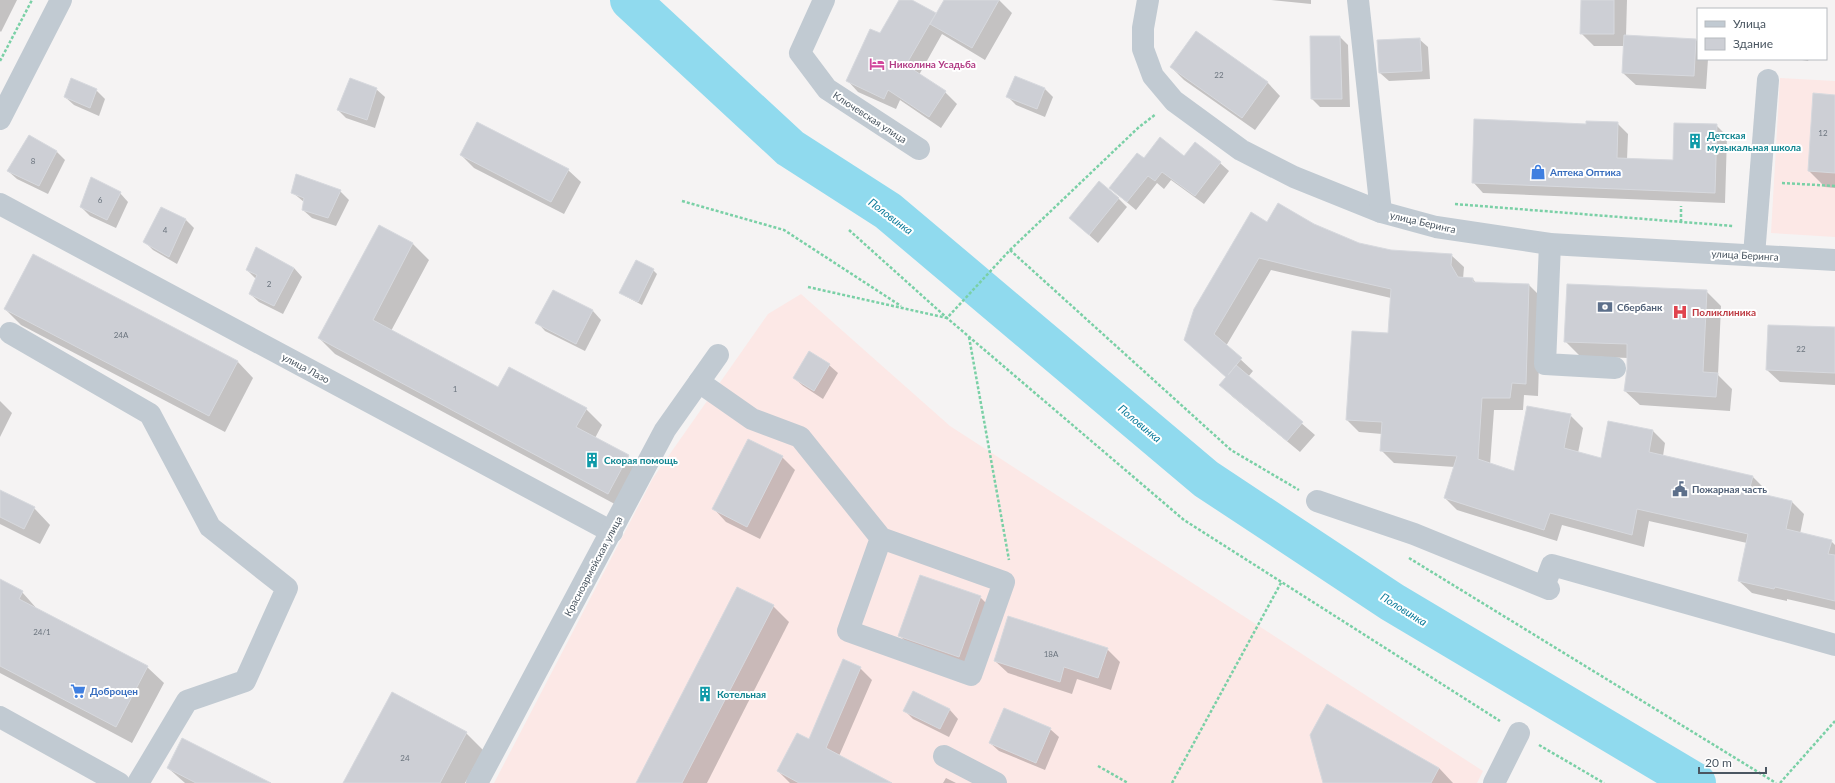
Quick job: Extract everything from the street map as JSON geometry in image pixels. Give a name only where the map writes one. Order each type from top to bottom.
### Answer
[{"type":"street","points":[[0,119],[61,0]]},
{"type":"street","name":"Ключевская улица","points":[[824,0],[800,53],[827,89],[919,149]]},
{"type":"street","name":"улица Беринга","points":[[1148,0],[1143,28],[1143,49],[1153,76],[1174,101],[1241,150],[1294,177],[1381,212],[1436,227],[1550,244],[1835,260]]},
{"type":"street","points":[[1358,0],[1381,212]]},
{"type":"street","points":[[1754,255],[1768,80]]},
{"type":"street","name":"улица Лазо","points":[[0,204],[612,532]]},
{"type":"street","points":[[1550,244],[1545,364],[1615,368]]},
{"type":"street","points":[[10,333],[150,414],[210,527],[287,588],[244,680],[187,702],[138,783]]},
{"type":"street","name":"Красноармейская улица","points":[[477,783],[665,430],[718,355]]},
{"type":"street","points":[[699,382],[752,419],[800,437],[881,538],[1004,582],[971,675],[848,631],[881,538]]},
{"type":"street","points":[[1317,501],[1414,534],[1550,589],[1545,584],[1552,564],[1835,645]]},
{"type":"street","points":[[0,717],[119,783]]},
{"type":"street","points":[[1494,783],[1519,733]]},
{"type":"street","points":[[944,756],[996,783]]},
{"type":"path","points":[[0,61],[32,0]]},
{"type":"path","points":[[947,318],[1010,250],[1139,127],[1174,101]]},
{"type":"path","points":[[1760,182],[1835,186]]},
{"type":"path","points":[[682,201],[784,230],[836,262],[903,308]]},
{"type":"path","points":[[1455,204],[1756,228]]},
{"type":"path","points":[[1681,206],[1681,222]]},
{"type":"path","points":[[849,230],[947,318],[1184,520],[1519,733],[1604,783]]},
{"type":"path","points":[[1010,250],[1231,450],[1317,501]]},
{"type":"path","points":[[808,286],[947,318]]},
{"type":"path","points":[[969,337],[1009,564],[1004,582]]},
{"type":"path","points":[[1404,555],[1776,783]]},
{"type":"path","points":[[1172,783],[1282,581]]},
{"type":"path","points":[[1780,783],[1835,721]]},
{"type":"path","points":[[1098,766],[1128,783]]},
{"type":"shaded area","points":[[1780,78],[1835,81],[1835,237],[1771,233]]},
{"type":"shaded area","points":[[801,294],[950,426],[1483,771],[1477,783],[494,783],[653,478],[768,314]]},
{"type":"building","points":[[899,0],[912,0],[936,13],[906,65],[946,91],[929,117],[888,90],[884,99],[846,81],[870,29],[880,33]]},
{"type":"building","points":[[944,0],[999,0],[972,48],[930,24]]},
{"type":"building","points":[[1581,0],[1614,0],[1614,34],[1580,34]]},
{"type":"building","points":[[1196,31],[1268,82],[1242,118],[1170,67]]},
{"type":"building","points":[[1624,35],[1696,39],[1694,76],[1622,73]]},
{"type":"building","points":[[1310,36],[1340,36],[1342,99],[1311,99]]},
{"type":"building","points":[[1420,38],[1422,71],[1379,73],[1377,40]]},
{"type":"building","points":[[1015,76],[1045,88],[1037,109],[1006,97]]},
{"type":"building","points":[[71,78],[97,89],[90,108],[64,97]]},
{"type":"building","points":[[350,78],[377,88],[367,120],[337,110]]},
{"type":"building","points":[[1813,93],[1835,95],[1835,173],[1808,171]]},
{"type":"building","points":[[1474,119],[1586,124],[1586,121],[1618,122],[1617,158],[1673,160],[1674,123],[1717,124],[1715,193],[1472,183]]},
{"type":"building","points":[[477,122],[569,169],[551,202],[460,155]]},
{"type":"building","points":[[29,135],[57,151],[39,186],[7,171]]},
{"type":"building","points":[[1160,137],[1184,156],[1195,142],[1221,162],[1195,196],[1162,172],[1155,181],[1148,176],[1127,202],[1109,188],[1137,153],[1144,158]]},
{"type":"building","points":[[296,174],[341,190],[328,218],[302,210],[304,198],[291,193]]},
{"type":"building","points":[[91,177],[121,192],[107,220],[80,207]]},
{"type":"building","points":[[1099,181],[1119,198],[1089,235],[1069,218]]},
{"type":"building","points":[[1278,203],[1314,224],[1359,243],[1391,250],[1452,254],[1451,265],[1458,277],[1473,278],[1473,282],[1529,284],[1526,384],[1512,383],[1510,398],[1482,398],[1478,459],[1514,471],[1527,406],[1571,414],[1564,448],[1601,458],[1608,421],[1653,430],[1649,452],[1753,476],[1749,491],[1792,501],[1786,529],[1832,540],[1828,554],[1835,555],[1835,601],[1775,587],[1774,589],[1738,581],[1748,534],[1637,509],[1632,535],[1550,513],[1544,530],[1444,498],[1457,456],[1380,451],[1382,422],[1346,420],[1352,331],[1388,333],[1391,289],[1259,258],[1214,334],[1242,358],[1236,365],[1303,422],[1287,441],[1219,385],[1226,377],[1184,340],[1194,309],[1251,212],[1267,222]]},
{"type":"building","points":[[161,207],[186,219],[169,257],[143,242]]},
{"type":"building","points":[[379,225],[413,243],[373,320],[498,387],[509,367],[587,408],[576,427],[629,455],[608,494],[318,338]]},
{"type":"building","points":[[256,247],[294,268],[274,306],[249,294],[257,275],[246,270]]},
{"type":"building","points":[[33,254],[238,361],[209,416],[4,309]]},
{"type":"building","points":[[636,260],[654,269],[638,302],[619,293]]},
{"type":"building","points":[[1567,284],[1707,290],[1703,372],[1718,373],[1716,397],[1624,391],[1627,369],[1627,344],[1564,342]]},
{"type":"building","points":[[553,290],[593,310],[576,344],[535,323]]},
{"type":"building","points":[[1768,325],[1835,327],[1835,373],[1766,370]]},
{"type":"building","points":[[809,351],[830,364],[814,391],[793,378]]},
{"type":"building","points":[[748,439],[783,456],[747,527],[712,509]]},
{"type":"building","points":[[0,490],[35,507],[24,529],[0,517]]},
{"type":"building","points":[[920,575],[981,596],[959,657],[898,636]]},
{"type":"building","points":[[0,579],[23,591],[19,599],[148,666],[116,727],[0,666]]},
{"type":"building","name":"Котельная","points":[[737,587],[774,605],[682,783],[636,783]]},
{"type":"building","points":[[1008,616],[1108,648],[1098,678],[1064,667],[1060,682],[994,661]]},
{"type":"building","points":[[843,659],[861,667],[826,748],[892,783],[799,783],[777,771],[797,733],[809,739]]},
{"type":"building","points":[[913,691],[950,709],[940,729],[903,711]]},
{"type":"building","points":[[392,692],[467,732],[440,783],[343,783]]},
{"type":"building","points":[[1327,704],[1439,768],[1431,783],[1323,783],[1310,735]]},
{"type":"building","points":[[1004,708],[1051,728],[1036,763],[989,743]]},
{"type":"building","points":[[182,738],[271,783],[196,783],[167,768]]},
{"type":"waterway","name":"Половинка","points":[[630,0],[790,148],[888,211],[1206,479],[1392,602],[1696,783]]},
{"type":"place","name":"Николина Усадьба","points":[[877,64]]},
{"type":"place","name":"Детская музыкальная школа","points":[[1695,141]]},
{"type":"place","name":"Аптека Оптика","points":[[1538,172]]},
{"type":"place","name":"Сбербанк","points":[[1605,307]]},
{"type":"place","name":"Поликлиника","points":[[1680,312]]},
{"type":"place","name":"Скорая помощь","points":[[592,460]]},
{"type":"place","name":"Пожарная часть","points":[[1680,489]]},
{"type":"place","name":"Доброцен","points":[[78,691]]},
{"type":"place","name":"Котельная","points":[[705,694]]}]
